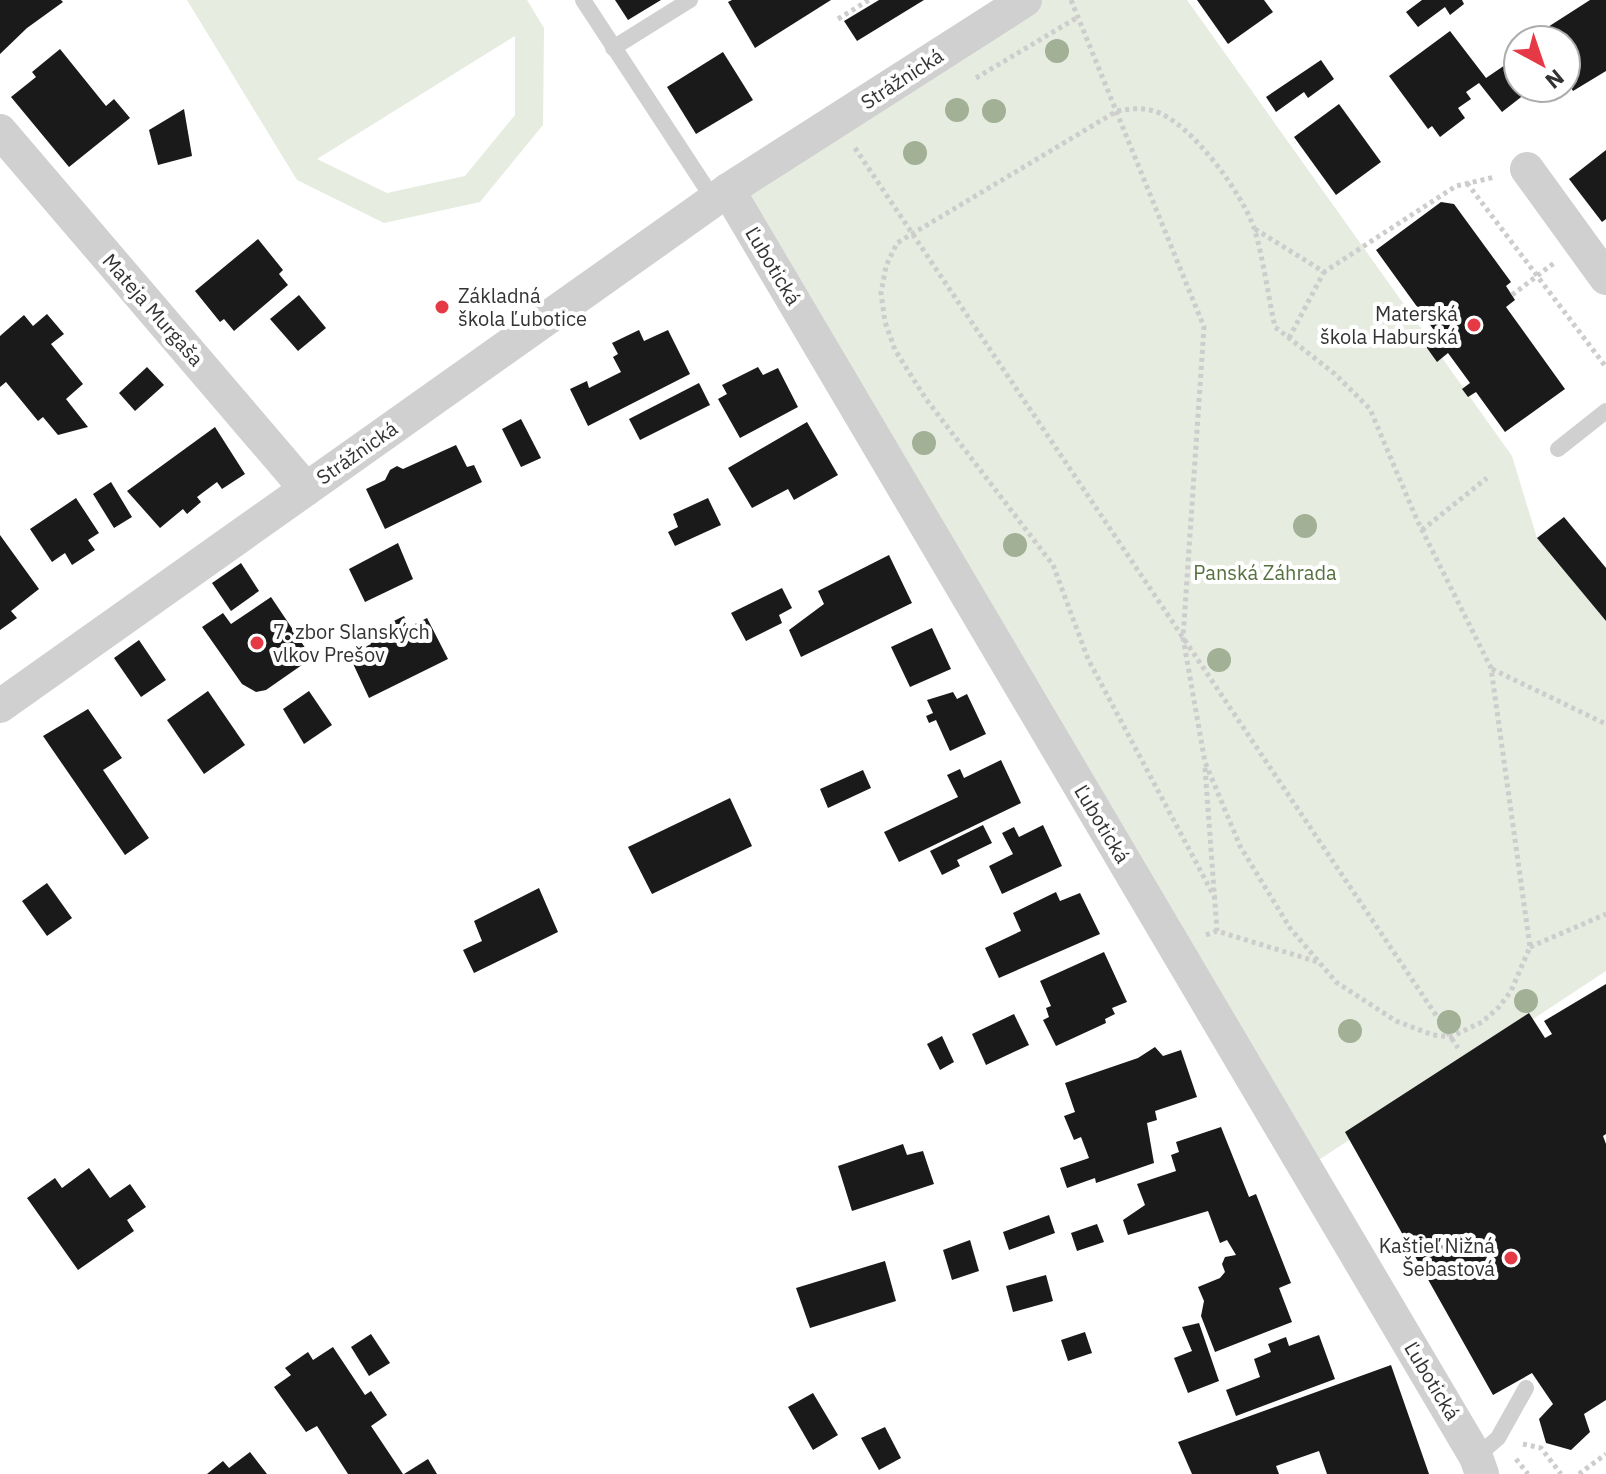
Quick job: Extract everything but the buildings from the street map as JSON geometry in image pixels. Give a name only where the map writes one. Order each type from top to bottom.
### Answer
[{"type":"street","name":"Strážnická","points":[[0,706],[721,195],[1014,3]]},
{"type":"street","name":"Mateja Murgaša","points":[[0,131],[306,489]]},
{"type":"street","points":[[1527,169],[1606,278]]},
{"type":"street","name":"Ľubotická","points":[[721,195],[1485,1456]]},
{"type":"lane","points":[[583,0],[613,48],[721,195]]},
{"type":"lane","points":[[613,48],[690,0]]},
{"type":"lane","points":[[1558,449],[1606,411]]},
{"type":"lane","points":[[1485,1456],[1526,1388]]},
{"type":"path","points":[[838,19],[869,0]]},
{"type":"path","points":[[1071,0],[1204,327],[1183,638],[1205,762],[1217,931],[1319,962]]},
{"type":"path","points":[[1205,762],[1240,846],[1290,928],[1336,982],[1377,1012],[1416,1031],[1451,1037],[1482,1022],[1499,1007],[1511,991],[1530,947],[1491,668],[1422,530],[1370,409],[1335,374],[1275,327],[1254,228],[1226,178],[1204,149],[1171,119],[1138,108],[1117,111],[897,243],[886,266],[881,293],[885,322],[895,350],[926,399],[1053,565],[1088,659],[1215,898]]},
{"type":"path","points":[[836,121],[1458,1048]]},
{"type":"path","points":[[1289,339],[1324,272],[1456,186],[1527,169]]},
{"type":"path","points":[[1467,183],[1606,367]]},
{"type":"path","points":[[1254,228],[1324,272]]},
{"type":"path","points":[[1512,295],[1580,243]]},
{"type":"path","points":[[1422,530],[1487,478]]},
{"type":"path","points":[[1491,668],[1606,724]]},
{"type":"path","points":[[1530,947],[1606,914]]},
{"type":"path","points":[[1485,1456],[1541,1448],[1561,1474]]},
{"type":"path","points":[[1579,1474],[1606,1454]]},
{"type":"green space","points":[[187,0],[527,0],[544,28],[543,125],[480,202],[384,223],[297,180]],"holes":[[[515,36],[515,115],[465,176],[387,193],[317,159]]]},
{"type":"green space","name":"Panská Záhrada","points":[[1035,0],[1187,0],[1512,456],[1537,538],[1606,621],[1606,971],[1302,1171],[729,189]]},
{"type":"place","name":"Základná škola Ľubotice","points":[[442,307]]},
{"type":"place","name":"Materská škola Haburská","points":[[1474,325]]},
{"type":"place","name":"7. zbor Slanských vlkov Prešov","points":[[257,643]]},
{"type":"place","name":"Kaštieľ Nižná Šebastová","points":[[1511,1258]]}]
